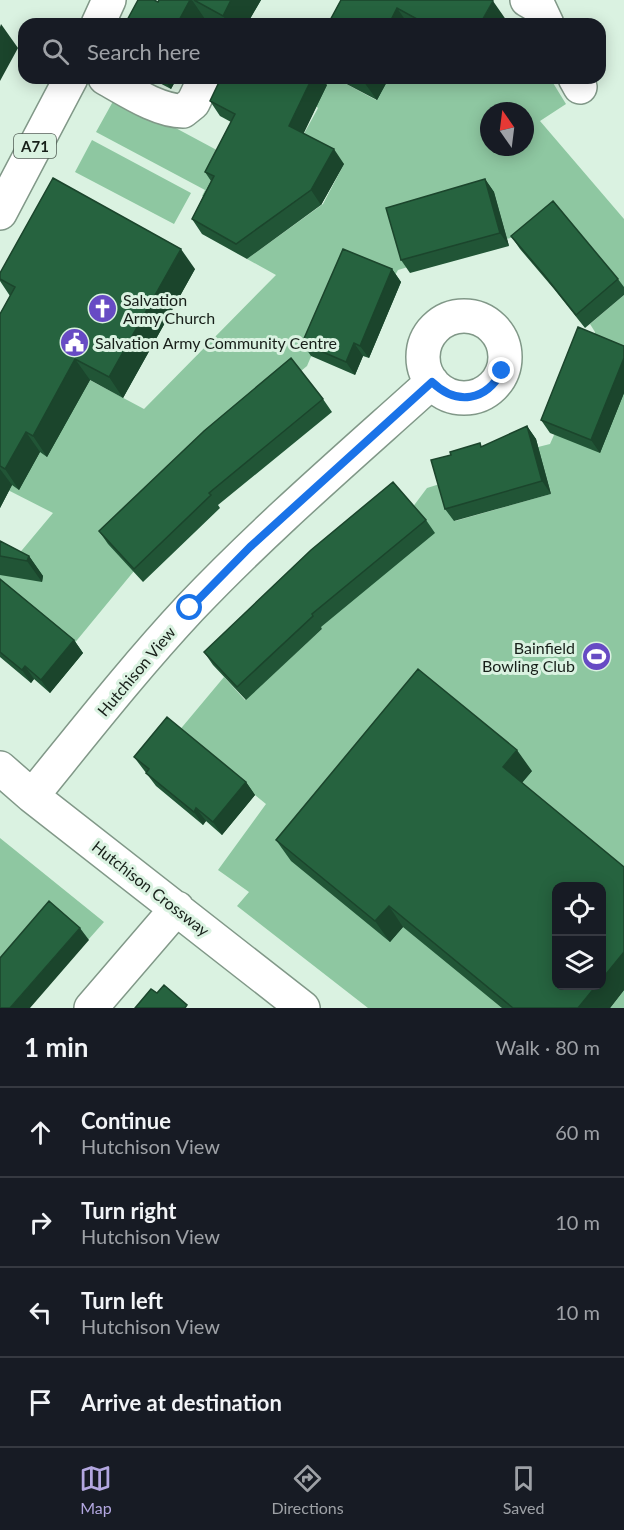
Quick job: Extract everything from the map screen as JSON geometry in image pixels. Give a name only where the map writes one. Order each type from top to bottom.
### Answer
[{"type":"street","points":[[101,18],[110,0]]},
{"type":"street","points":[[527,0],[538,7],[544,18]]},
{"type":"street","name":"A71","points":[[0,213],[68,84]]},
{"type":"street","points":[[117,84],[173,111],[183,111],[193,103],[202,84]]},
{"type":"street","name":"Hutchison View","points":[[32,796],[137,667],[190,608],[250,547],[432,382]]},
{"type":"street","name":"Hutchison Crossway","points":[[0,768],[32,796],[303,1008]]},
{"type":"street","points":[[91,1008],[177,908]]},
{"type":"green space","points":[[325,84],[346,84],[376,100],[385,84],[554,84],[566,104],[540,121],[624,219],[624,288],[517,236],[507,239],[494,192],[408,267],[398,270],[393,279],[324,326],[307,366],[273,394],[73,645],[0,585],[0,574],[53,513],[0,486],[40,452],[84,377],[144,409],[276,275],[247,259],[323,204],[344,164],[300,141],[318,108],[316,106]]},
{"type":"green space","points":[[116,96],[239,162],[218,204],[202,196],[205,190],[96,132]]},
{"type":"green space","points":[[92,140],[191,193],[174,224],[75,172]]},
{"type":"green space","points":[[624,295],[624,355],[594,343],[595,332],[590,324]]},
{"type":"green space","points":[[624,391],[624,1008],[368,1008],[237,906],[249,892],[218,870],[266,804],[178,732],[224,677],[245,700],[322,629],[299,603],[412,508],[427,488],[443,483],[455,521],[551,494],[538,447],[550,444],[554,435]]},
{"type":"green space","points":[[0,838],[104,922],[88,940],[0,980]]},
{"type":"building","points":[[138,0],[158,2],[159,0],[190,0],[180,18],[128,18]]},
{"type":"building","points":[[194,0],[231,0],[223,16]]},
{"type":"building","points":[[341,0],[493,1],[483,18],[415,18],[397,8],[392,18],[331,18]]},
{"type":"building","points":[[218,84],[309,84],[289,126],[334,149],[311,190],[236,244],[192,219],[214,176],[205,172],[235,114],[210,101]]},
{"type":"building","name":"Salvation Army Church","points":[[53,178],[181,249],[109,377],[75,359],[33,436],[26,432],[5,469],[0,466],[0,314],[15,287],[0,279],[0,273]]},
{"type":"building","points":[[485,179],[500,233],[401,260],[386,208]]},
{"type":"building","points":[[553,201],[618,279],[576,315],[511,236]]},
{"type":"building","points":[[343,249],[392,269],[360,346],[354,343],[346,362],[302,343]]},
{"type":"building","points":[[578,327],[624,346],[624,358],[591,440],[541,420]]},
{"type":"building","points":[[291,358],[323,399],[209,493],[211,495],[134,569],[99,531],[204,431]]},
{"type":"building","points":[[527,426],[542,481],[445,509],[431,460],[451,455],[450,452],[480,443],[481,447]]},
{"type":"building","points":[[393,482],[426,520],[312,614],[313,616],[237,687],[204,652],[311,550]]},
{"type":"building","points":[[0,541],[29,556],[27,561],[0,556]]},
{"type":"building","points":[[0,579],[74,640],[41,680],[25,666],[22,670],[0,652]]},
{"type":"building","points":[[418,669],[517,750],[503,767],[624,867],[624,952],[606,974],[606,882],[552,882],[552,990],[593,990],[578,1008],[513,1008],[389,906],[375,921],[276,840]]},
{"type":"building","points":[[167,717],[246,782],[213,822],[196,808],[194,812],[146,773],[149,769],[134,757]]},
{"type":"building","points":[[49,901],[80,928],[10,1008],[0,1008],[0,958]]},
{"type":"building","points":[[164,985],[187,1005],[185,1008],[135,1008],[151,989],[157,993]]},
{"type":"place","name":"Salvation Army Church","points":[[102,308]]},
{"type":"place","name":"Salvation Army Community Centre","points":[[74,342]]},
{"type":"place","name":"Bainfield Bowling Club","points":[[596,656]]},
{"type":"route","points":[[190,608],[250,547],[432,382],[452,396],[464,398],[487,391],[502,371]]}]
